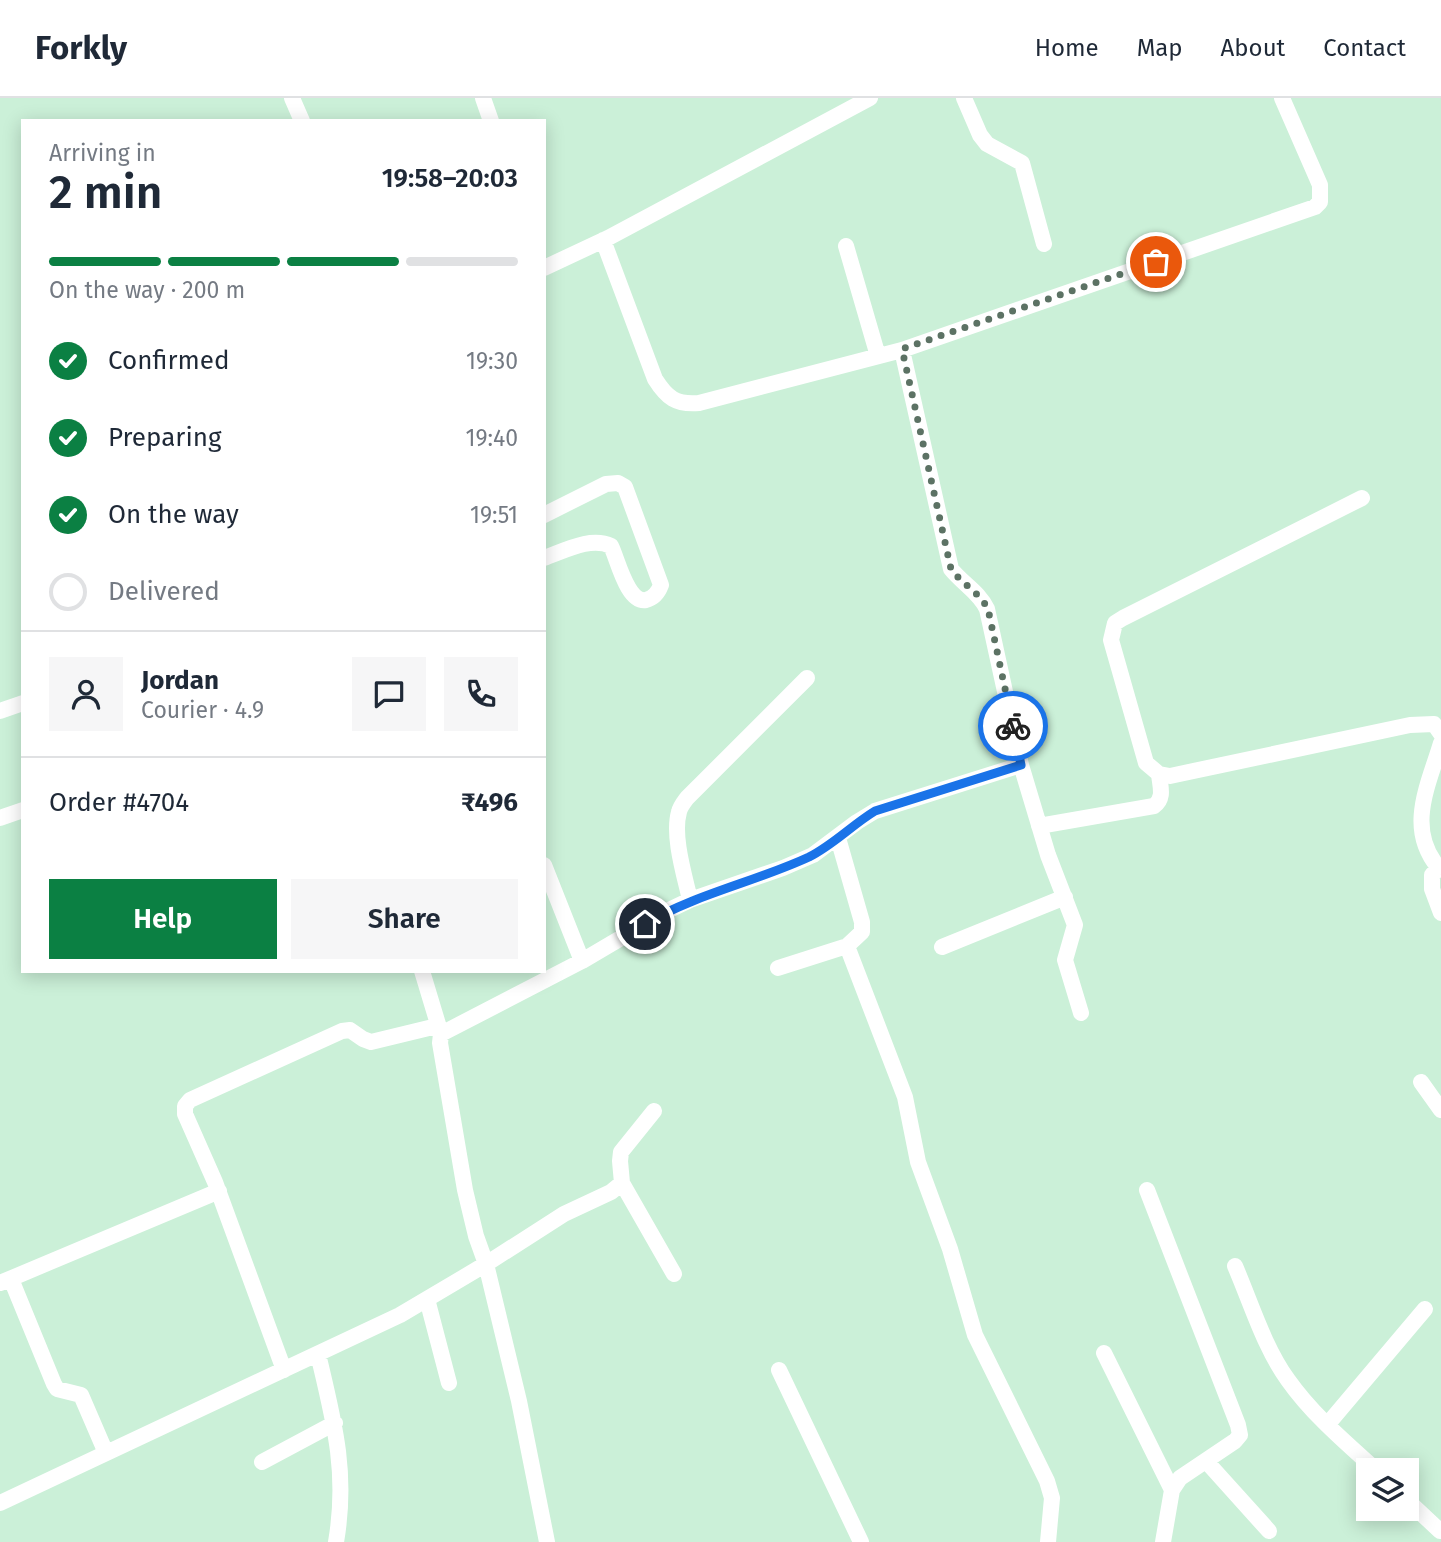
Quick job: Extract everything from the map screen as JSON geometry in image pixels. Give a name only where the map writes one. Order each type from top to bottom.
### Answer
[{"type":"street","points":[[292,98],[301,119]]},
{"type":"street","points":[[483,98],[490,119]]},
{"type":"street","points":[[546,267],[603,240],[870,98]]},
{"type":"street","points":[[964,98],[980,135],[988,144],[1022,163],[1044,244]]},
{"type":"street","points":[[603,240],[655,379],[664,393],[674,401],[699,403],[902,349],[1315,208],[1320,202],[1320,185],[1282,98]]},
{"type":"street","points":[[846,246],[878,356]]},
{"type":"street","points":[[902,349],[951,569],[960,582],[981,596],[988,609],[1021,765],[1039,826],[1075,925],[1065,960],[1081,1013]]},
{"type":"street","points":[[546,514],[606,484],[618,483],[625,487],[659,573],[659,593],[650,599],[641,600],[634,597],[611,546],[602,541],[546,557]]},
{"type":"street","points":[[1362,499],[1115,624],[1111,640],[1146,763],[1159,774],[1170,776],[1410,725],[1434,724],[1441,734]]},
{"type":"street","points":[[690,900],[679,849],[679,811],[687,798],[807,678]]},
{"type":"street","points":[[0,711],[21,704]]},
{"type":"street","points":[[1441,743],[1421,812],[1423,842],[1427,854],[1439,867],[1432,875],[1431,881],[1441,913]]},
{"type":"street","points":[[284,1370],[219,1191],[186,1114],[185,1106],[190,1100],[342,1031],[350,1030],[363,1040],[371,1042],[439,1030],[582,961],[690,900],[813,855],[875,811],[1021,765]]},
{"type":"street","points":[[1039,826],[1154,806],[1160,802],[1161,796],[1159,774]]},
{"type":"street","points":[[0,818],[21,811]]},
{"type":"street","points":[[778,968],[846,946],[862,932],[862,922],[838,838]]},
{"type":"street","points":[[546,870],[582,961]]},
{"type":"street","points":[[942,947],[1065,897]]},
{"type":"street","points":[[846,946],[905,1097],[918,1162],[950,1250],[975,1335],[1047,1481],[1052,1498],[1048,1542]]},
{"type":"street","points":[[423,973],[439,1030],[465,1190],[519,1401],[547,1542]]},
{"type":"street","points":[[1421,1082],[1441,1110]]},
{"type":"street","points":[[654,1111],[621,1152],[622,1183],[674,1274]]},
{"type":"street","points":[[0,1503],[400,1315],[564,1214],[611,1192],[622,1183]]},
{"type":"street","points":[[1147,1190],[1240,1435],[1180,1478],[1172,1490],[1163,1542]]},
{"type":"street","points":[[107,1453],[81,1395],[63,1391],[54,1384],[6,1281],[219,1191]]},
{"type":"street","points":[[1235,1266],[1265,1336],[1287,1378],[1327,1425],[1363,1458]]},
{"type":"street","points":[[427,1299],[449,1383]]},
{"type":"street","points":[[1327,1425],[1425,1309]]},
{"type":"street","points":[[1104,1353],[1172,1490]]},
{"type":"street","points":[[318,1354],[334,1423],[342,1494],[336,1542]]},
{"type":"street","points":[[779,1370],[861,1542]]},
{"type":"street","points":[[262,1462],[334,1423]]},
{"type":"street","points":[[1206,1461],[1269,1531]]},
{"type":"street","points":[[1419,1514],[1437,1535]]},
{"type":"way so far","points":[[1013,726],[988,609],[981,596],[960,582],[951,569],[945,549],[902,349],[1156,262]]},
{"type":"route","points":[[645,924],[690,900],[813,855],[875,811],[1021,765],[1013,726]]}]
